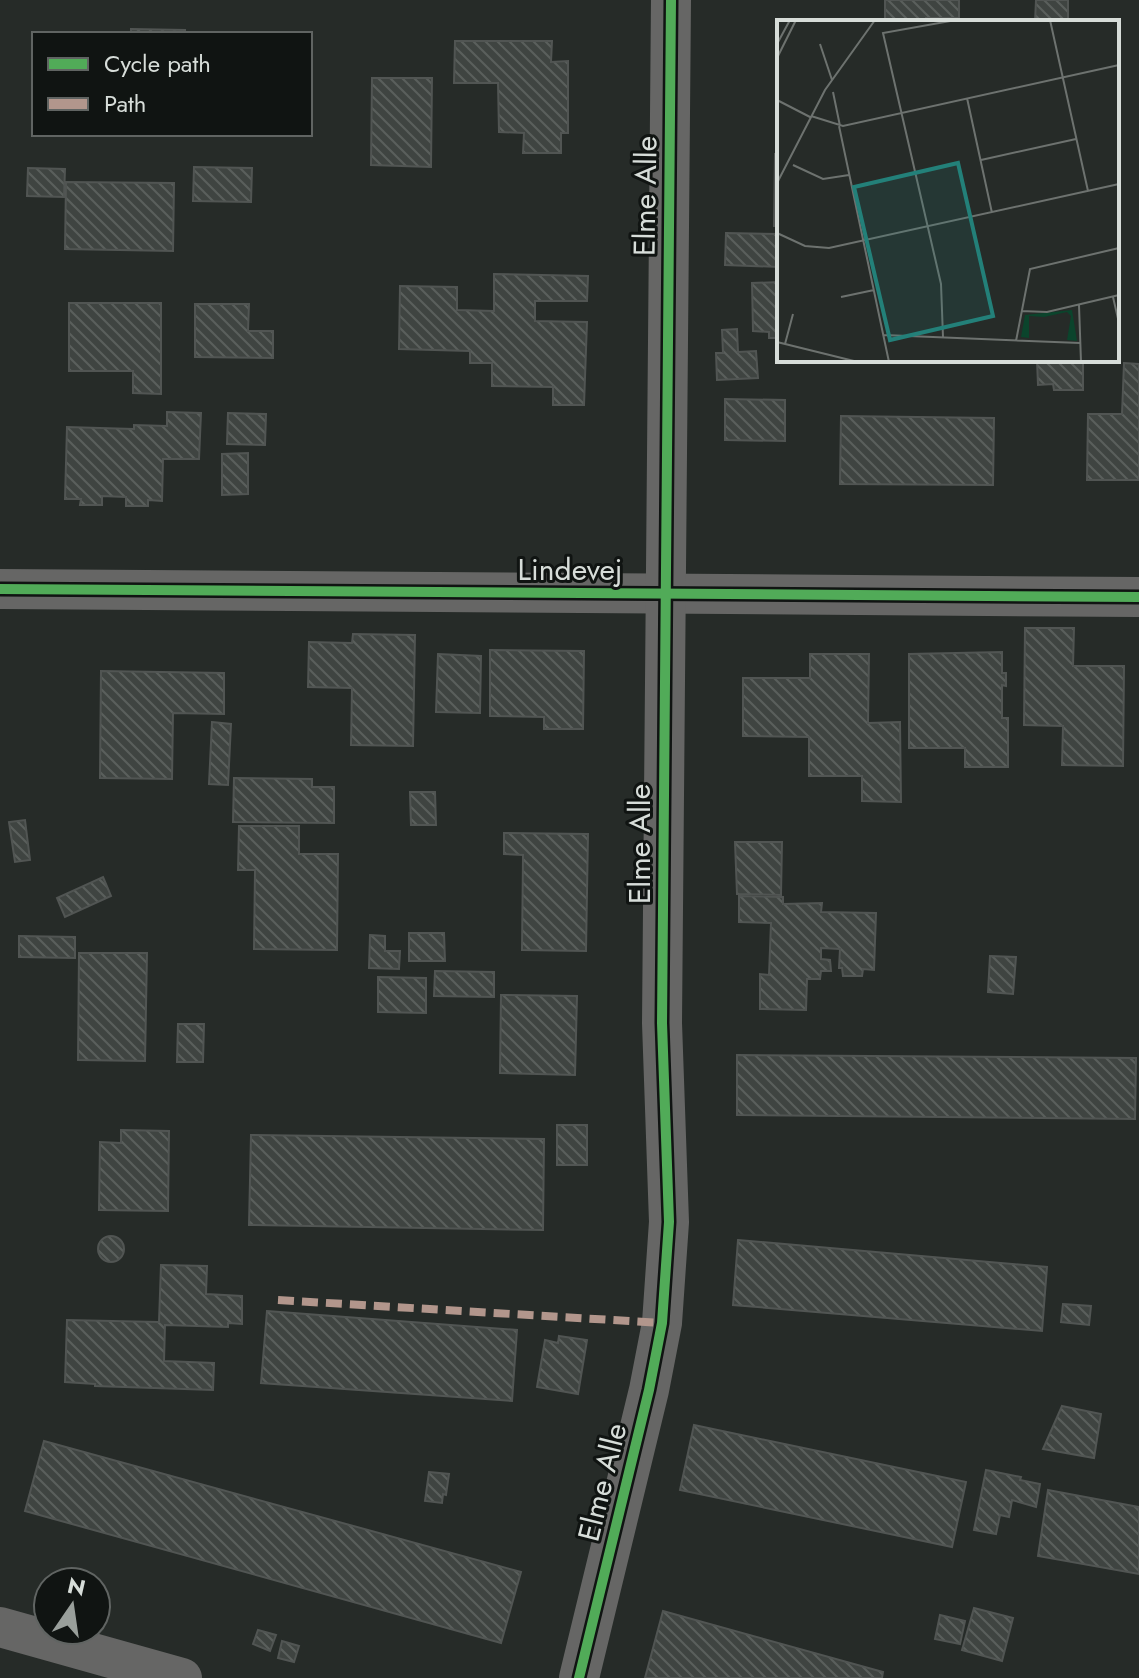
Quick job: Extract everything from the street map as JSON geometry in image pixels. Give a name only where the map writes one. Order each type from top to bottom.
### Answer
[{"type":"street","name":"Elme Alle","points":[[579,1678],[649,1390],[662,1323],[669,1206],[662,1023],[671,0]]},
{"type":"street","name":"Lindevej","points":[[0,589],[1139,597]]},
{"type":"street","points":[[0,1627],[182,1678]]},
{"type":"building","points":[[885,0],[959,0],[959,18],[885,20]]},
{"type":"building","points":[[1036,0],[1068,0],[1068,20],[1035,20]]},
{"type":"building","points":[[131,29],[185,30],[185,32],[131,32]]},
{"type":"building","points":[[777,31],[777,120],[776,120]]},
{"type":"building","points":[[455,41],[552,41],[551,62],[568,61],[568,133],[561,133],[561,153],[523,153],[524,133],[499,132],[498,83],[454,83]]},
{"type":"building","points":[[372,78],[432,78],[431,167],[371,165]]},
{"type":"building","points":[[775,154],[777,154],[777,226],[774,226]]},
{"type":"building","points":[[194,167],[252,168],[251,202],[193,201]]},
{"type":"building","points":[[28,168],[65,169],[64,197],[27,196]]},
{"type":"building","points":[[66,182],[174,183],[173,251],[65,249]]},
{"type":"building","points":[[726,233],[777,234],[777,267],[725,265]]},
{"type":"building","points":[[494,274],[588,276],[587,301],[535,301],[535,321],[587,322],[584,405],[553,405],[553,387],[492,386],[492,363],[470,363],[470,351],[399,349],[400,286],[457,287],[457,310],[494,311]]},
{"type":"building","points":[[777,282],[777,338],[769,338],[769,332],[753,331],[752,283]]},
{"type":"building","points":[[69,303],[161,303],[161,394],[133,393],[133,371],[69,371]]},
{"type":"building","points":[[195,304],[249,304],[248,331],[273,331],[273,358],[195,357]]},
{"type":"building","points":[[737,329],[738,352],[756,351],[758,378],[717,380],[716,353],[723,353],[722,330]]},
{"type":"building","points":[[1037,362],[1083,362],[1083,390],[1054,390],[1053,384],[1038,385]]},
{"type":"building","points":[[1124,363],[1139,364],[1139,480],[1087,480],[1088,414],[1122,414]]},
{"type":"building","points":[[725,399],[785,400],[785,441],[725,440]]},
{"type":"building","points":[[167,412],[201,413],[199,459],[163,459],[162,501],[148,500],[148,506],[126,506],[126,497],[102,496],[102,505],[80,505],[81,499],[65,499],[67,427],[134,429],[134,425],[167,426]]},
{"type":"building","points":[[228,413],[266,414],[265,445],[227,444]]},
{"type":"building","points":[[841,416],[994,418],[993,485],[840,484]]},
{"type":"building","points":[[248,453],[248,494],[222,495],[222,454]]},
{"type":"building","points":[[1025,628],[1074,628],[1073,666],[1124,666],[1123,766],[1062,765],[1063,726],[1024,725]]},
{"type":"building","points":[[353,634],[415,635],[413,746],[351,745],[352,688],[308,687],[309,642],[352,643]]},
{"type":"building","points":[[490,650],[584,651],[583,729],[544,729],[544,717],[490,716]]},
{"type":"building","points":[[1002,652],[1002,673],[1006,673],[1006,686],[1002,685],[1002,718],[1008,718],[1008,767],[965,767],[965,748],[909,748],[909,654]]},
{"type":"building","points":[[438,654],[481,656],[480,713],[436,712]]},
{"type":"building","points":[[810,654],[869,654],[868,723],[900,722],[901,802],[862,801],[862,776],[809,776],[809,737],[743,736],[743,678],[810,678]]},
{"type":"building","points":[[101,671],[224,673],[224,714],[173,713],[172,779],[100,778]]},
{"type":"building","points":[[212,722],[231,724],[228,785],[209,784]]},
{"type":"building","points":[[234,778],[312,779],[312,787],[334,787],[334,823],[233,822]]},
{"type":"building","points":[[410,792],[435,792],[436,825],[411,825]]},
{"type":"building","points":[[25,820],[30,860],[15,862],[9,822]]},
{"type":"building","points":[[239,826],[299,826],[299,854],[338,854],[337,950],[254,949],[255,870],[238,870]]},
{"type":"building","points":[[504,833],[588,834],[586,951],[522,950],[523,855],[504,854]]},
{"type":"building","points":[[735,842],[782,842],[781,895],[737,894]]},
{"type":"building","points":[[103,877],[111,896],[65,917],[57,898]]},
{"type":"building","points":[[739,896],[783,897],[783,904],[822,903],[821,912],[876,913],[874,970],[863,969],[862,976],[843,976],[842,968],[839,968],[840,949],[821,948],[821,959],[830,960],[831,971],[821,971],[820,979],[807,979],[806,1010],[760,1009],[760,974],[769,975],[771,923],[739,922]]},
{"type":"building","points":[[409,933],[444,933],[445,961],[409,961]]},
{"type":"building","points":[[370,935],[385,936],[385,951],[400,951],[399,969],[369,968]]},
{"type":"building","points":[[19,936],[75,937],[75,958],[19,957]]},
{"type":"building","points":[[79,953],[147,953],[145,1061],[78,1060]]},
{"type":"building","points":[[990,956],[1016,957],[1013,994],[988,992]]},
{"type":"building","points":[[435,971],[494,972],[494,997],[434,996]]},
{"type":"building","points":[[378,977],[426,978],[426,1013],[378,1012]]},
{"type":"building","points":[[501,995],[577,996],[575,1075],[500,1073]]},
{"type":"building","points":[[178,1024],[204,1024],[203,1062],[177,1062]]},
{"type":"building","points":[[737,1055],[1136,1058],[1135,1119],[737,1115]]},
{"type":"building","points":[[557,1125],[587,1125],[587,1165],[557,1165]]},
{"type":"building","points":[[121,1130],[169,1131],[168,1211],[99,1210],[100,1142],[121,1143]]},
{"type":"building","points":[[251,1135],[544,1139],[543,1230],[249,1225]]},
{"type":"building","points":[[111,1236],[120,1240],[124,1249],[120,1258],[111,1262],[102,1258],[98,1249],[102,1240]]},
{"type":"building","points":[[738,1240],[1047,1267],[1042,1331],[733,1305]]},
{"type":"building","points":[[161,1265],[207,1266],[206,1294],[242,1296],[242,1324],[228,1323],[228,1327],[165,1325],[164,1361],[214,1363],[213,1390],[65,1382],[67,1320],[159,1322]]},
{"type":"building","points":[[1063,1304],[1091,1306],[1089,1325],[1061,1322]]},
{"type":"building","points":[[267,1311],[517,1330],[512,1401],[261,1383]]},
{"type":"building","points":[[559,1336],[587,1340],[578,1394],[537,1387],[545,1340],[558,1343]]},
{"type":"building","points":[[1062,1406],[1101,1414],[1094,1458],[1043,1449]]},
{"type":"building","points":[[694,1425],[966,1482],[952,1547],[680,1490]]},
{"type":"building","points":[[44,1441],[521,1572],[501,1643],[25,1511]]},
{"type":"building","points":[[986,1470],[1040,1484],[1036,1507],[1012,1500],[1009,1517],[1000,1515],[996,1534],[974,1530]]},
{"type":"building","points":[[429,1472],[449,1474],[442,1503],[425,1501]]},
{"type":"building","points":[[1048,1490],[1139,1507],[1139,1574],[1038,1556]]},
{"type":"building","points":[[974,1608],[1013,1618],[1002,1661],[962,1650]]},
{"type":"building","points":[[663,1611],[883,1672],[882,1678],[645,1678]]},
{"type":"building","points":[[940,1615],[965,1621],[960,1644],[935,1639]]},
{"type":"building","points":[[258,1630],[276,1635],[270,1651],[253,1644]]},
{"type":"building","points":[[282,1641],[299,1646],[294,1662],[278,1658]]},
{"type":"marked path","points":[[278,1300],[662,1323]]},
{"type":"cycle path","points":[[579,1678],[649,1390],[662,1323],[669,1222],[662,1023],[671,0]]},
{"type":"cycle path","points":[[0,589],[1139,597]]}]
